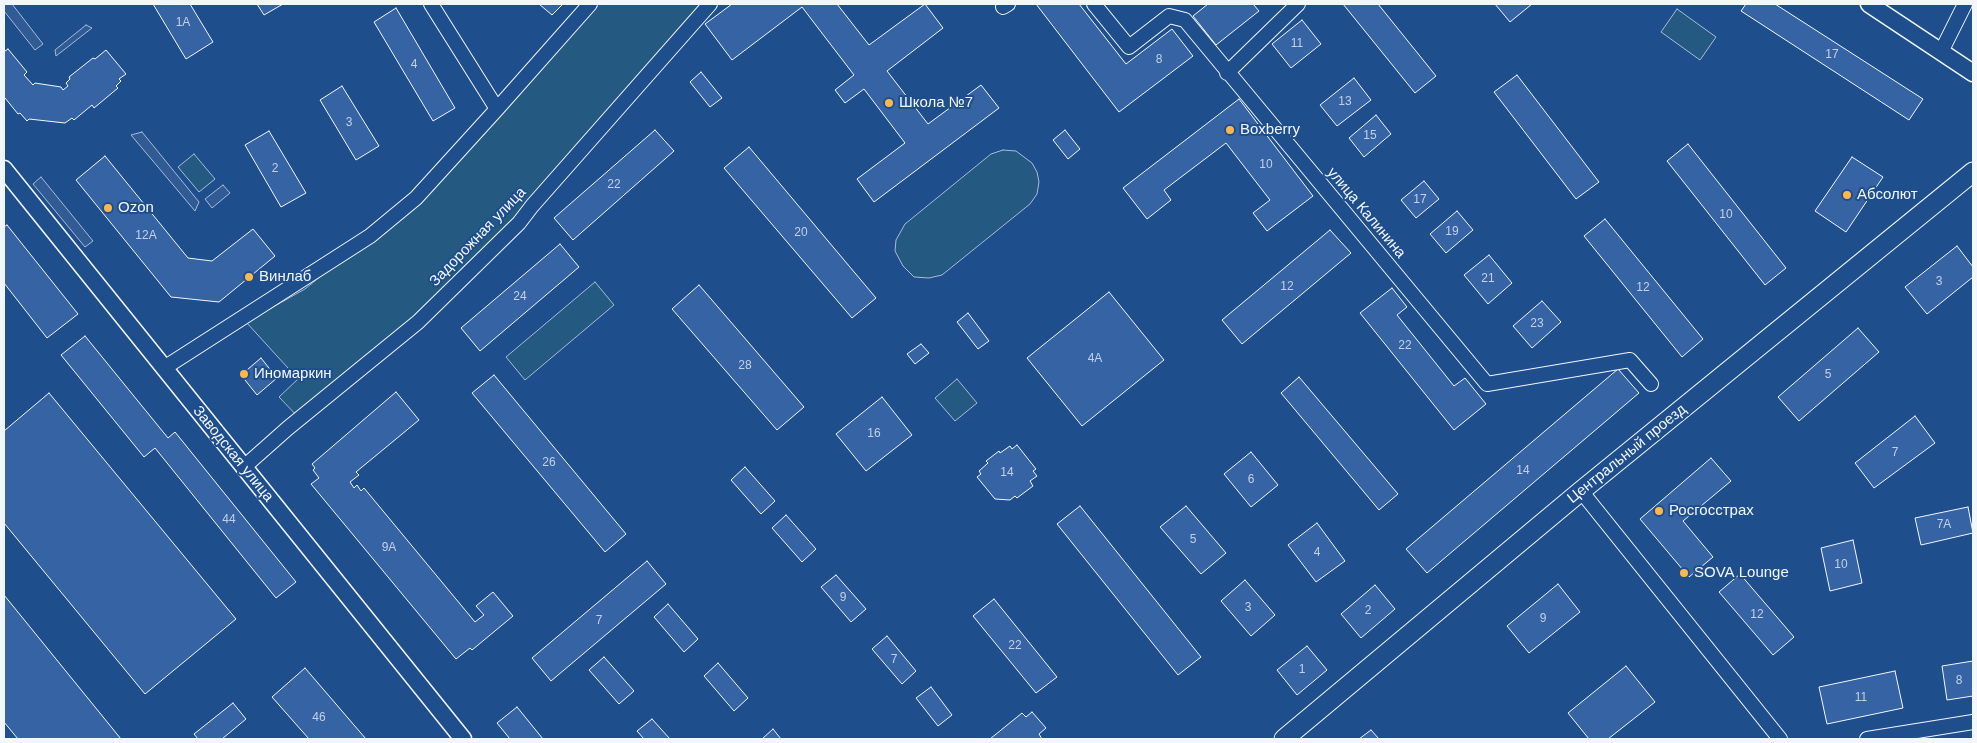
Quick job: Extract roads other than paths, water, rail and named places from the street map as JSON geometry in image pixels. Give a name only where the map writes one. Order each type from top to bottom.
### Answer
[{"type":"main road","name":"Центральный проезд","points":[[1284,739],[1581,491],[1973,172]]},
{"type":"street","points":[[431,4],[498,109]]},
{"type":"street","points":[[164,368],[370,236],[416,198],[498,109],[590,4]]},
{"type":"street","name":"Задорожная улица","points":[[244,467],[288,428],[418,322],[519,223],[710,4]]},
{"type":"street","name":"улица Калинина","points":[[1094,4],[1129,47],[1168,16],[1185,20],[1227,73],[1487,384],[1630,360],[1652,384]]},
{"type":"street","points":[[1227,73],[1298,4]]},
{"type":"street","points":[[1869,4],[1973,73]]},
{"type":"street","points":[[1941,52],[1965,4]]},
{"type":"street","name":"Заводская улица","points":[[4,169],[463,739]]},
{"type":"street","points":[[1581,491],[1780,739]]},
{"type":"street","points":[[1867,739],[1973,722]]},
{"type":"place","name":"Школа №7","points":[[889,103]]},
{"type":"place","name":"Boxberry","points":[[1230,130]]},
{"type":"place","name":"Абсолют","points":[[1847,195]]},
{"type":"place","name":"Ozon","points":[[108,208]]},
{"type":"place","name":"Винлаб","points":[[249,277]]},
{"type":"place","name":"Иномаркин","points":[[244,374]]},
{"type":"place","name":"Росгосстрах","points":[[1659,511]]},
{"type":"place","name":"SOVA Lounge","points":[[1684,573]]}]
